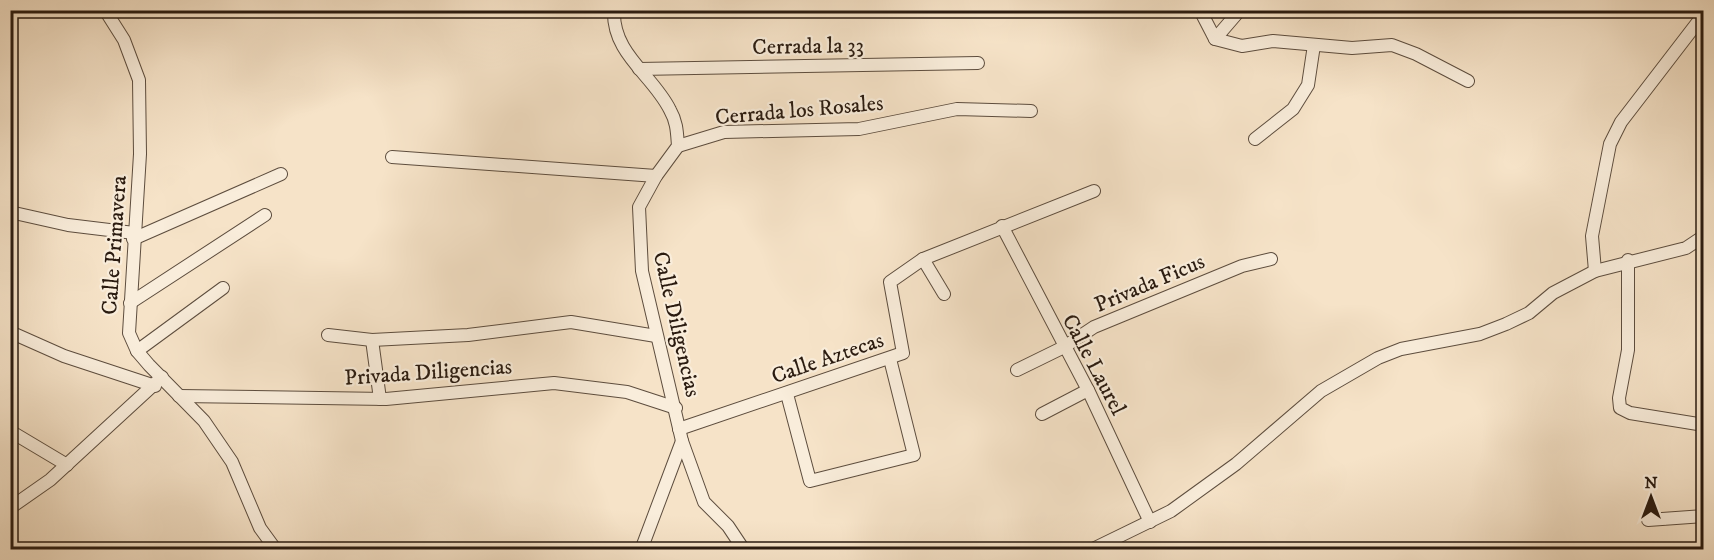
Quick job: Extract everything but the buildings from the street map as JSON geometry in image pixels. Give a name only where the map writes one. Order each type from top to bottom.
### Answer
[{"type":"street","name":"Calle Primavera","points":[[105,10],[124,40],[139,80],[140,153],[129,333],[137,351],[158,382],[179,396],[204,421],[232,462],[260,528],[276,549]]},
{"type":"street","points":[[614,10],[617,35],[626,54],[670,110],[677,126],[678,146]]},
{"type":"street","points":[[1200,10],[1215,39],[1242,46],[1273,40],[1352,48],[1392,45],[1416,54],[1468,81]]},
{"type":"street","points":[[1215,39],[1240,10]]},
{"type":"street","points":[[1595,271],[1593,236],[1610,144],[1621,122],[1704,14]]},
{"type":"street","points":[[1255,139],[1293,109],[1308,85],[1314,45]]},
{"type":"street","name":"Cerrada la 33","points":[[639,69],[978,63]]},
{"type":"street","name":"Cerrada los Rosales","points":[[678,146],[723,132],[859,129],[957,109],[1030,111]]},
{"type":"street","name":"Calle Diligencias","points":[[678,146],[656,176],[639,207],[639,238],[656,336],[681,435],[704,502],[728,526],[744,549]]},
{"type":"street","points":[[392,157],[656,176]]},
{"type":"street","points":[[10,212],[134,236],[281,174]]},
{"type":"street","name":"Calle Aztecas","points":[[681,435],[903,353],[890,282],[923,259],[1094,190]]},
{"type":"street","points":[[130,303],[266,215]]},
{"type":"street","name":"Calle Laurel","points":[[1002,226],[1088,390],[1150,522]]},
{"type":"street","points":[[1091,549],[1171,511],[1236,464],[1322,391],[1378,357],[1401,349],[1480,334],[1529,313],[1553,293],[1595,271],[1629,260],[1686,248],[1704,236]]},
{"type":"street","points":[[923,259],[944,294]]},
{"type":"street","name":"Privada Ficus","points":[[1017,370],[1064,347],[1094,327],[1242,266],[1271,259]]},
{"type":"street","points":[[1629,260],[1628,350],[1619,398],[1620,408],[1630,413],[1704,425]]},
{"type":"street","points":[[137,351],[223,288]]},
{"type":"street","points":[[328,335],[372,340],[468,335],[571,322],[656,336]]},
{"type":"street","points":[[10,332],[64,356],[158,382]]},
{"type":"street","points":[[372,340],[380,399]]},
{"type":"street","points":[[787,394],[810,482],[914,455],[890,359]]},
{"type":"street","points":[[10,508],[50,480],[158,382]]},
{"type":"street","name":"Privada Diligencias","points":[[179,396],[380,399],[554,383],[627,392],[676,408]]},
{"type":"street","points":[[1042,414],[1088,390]]},
{"type":"street","points":[[10,431],[67,465]]},
{"type":"street","points":[[641,549],[681,435]]},
{"type":"street","points":[[1648,520],[1704,516]]}]
